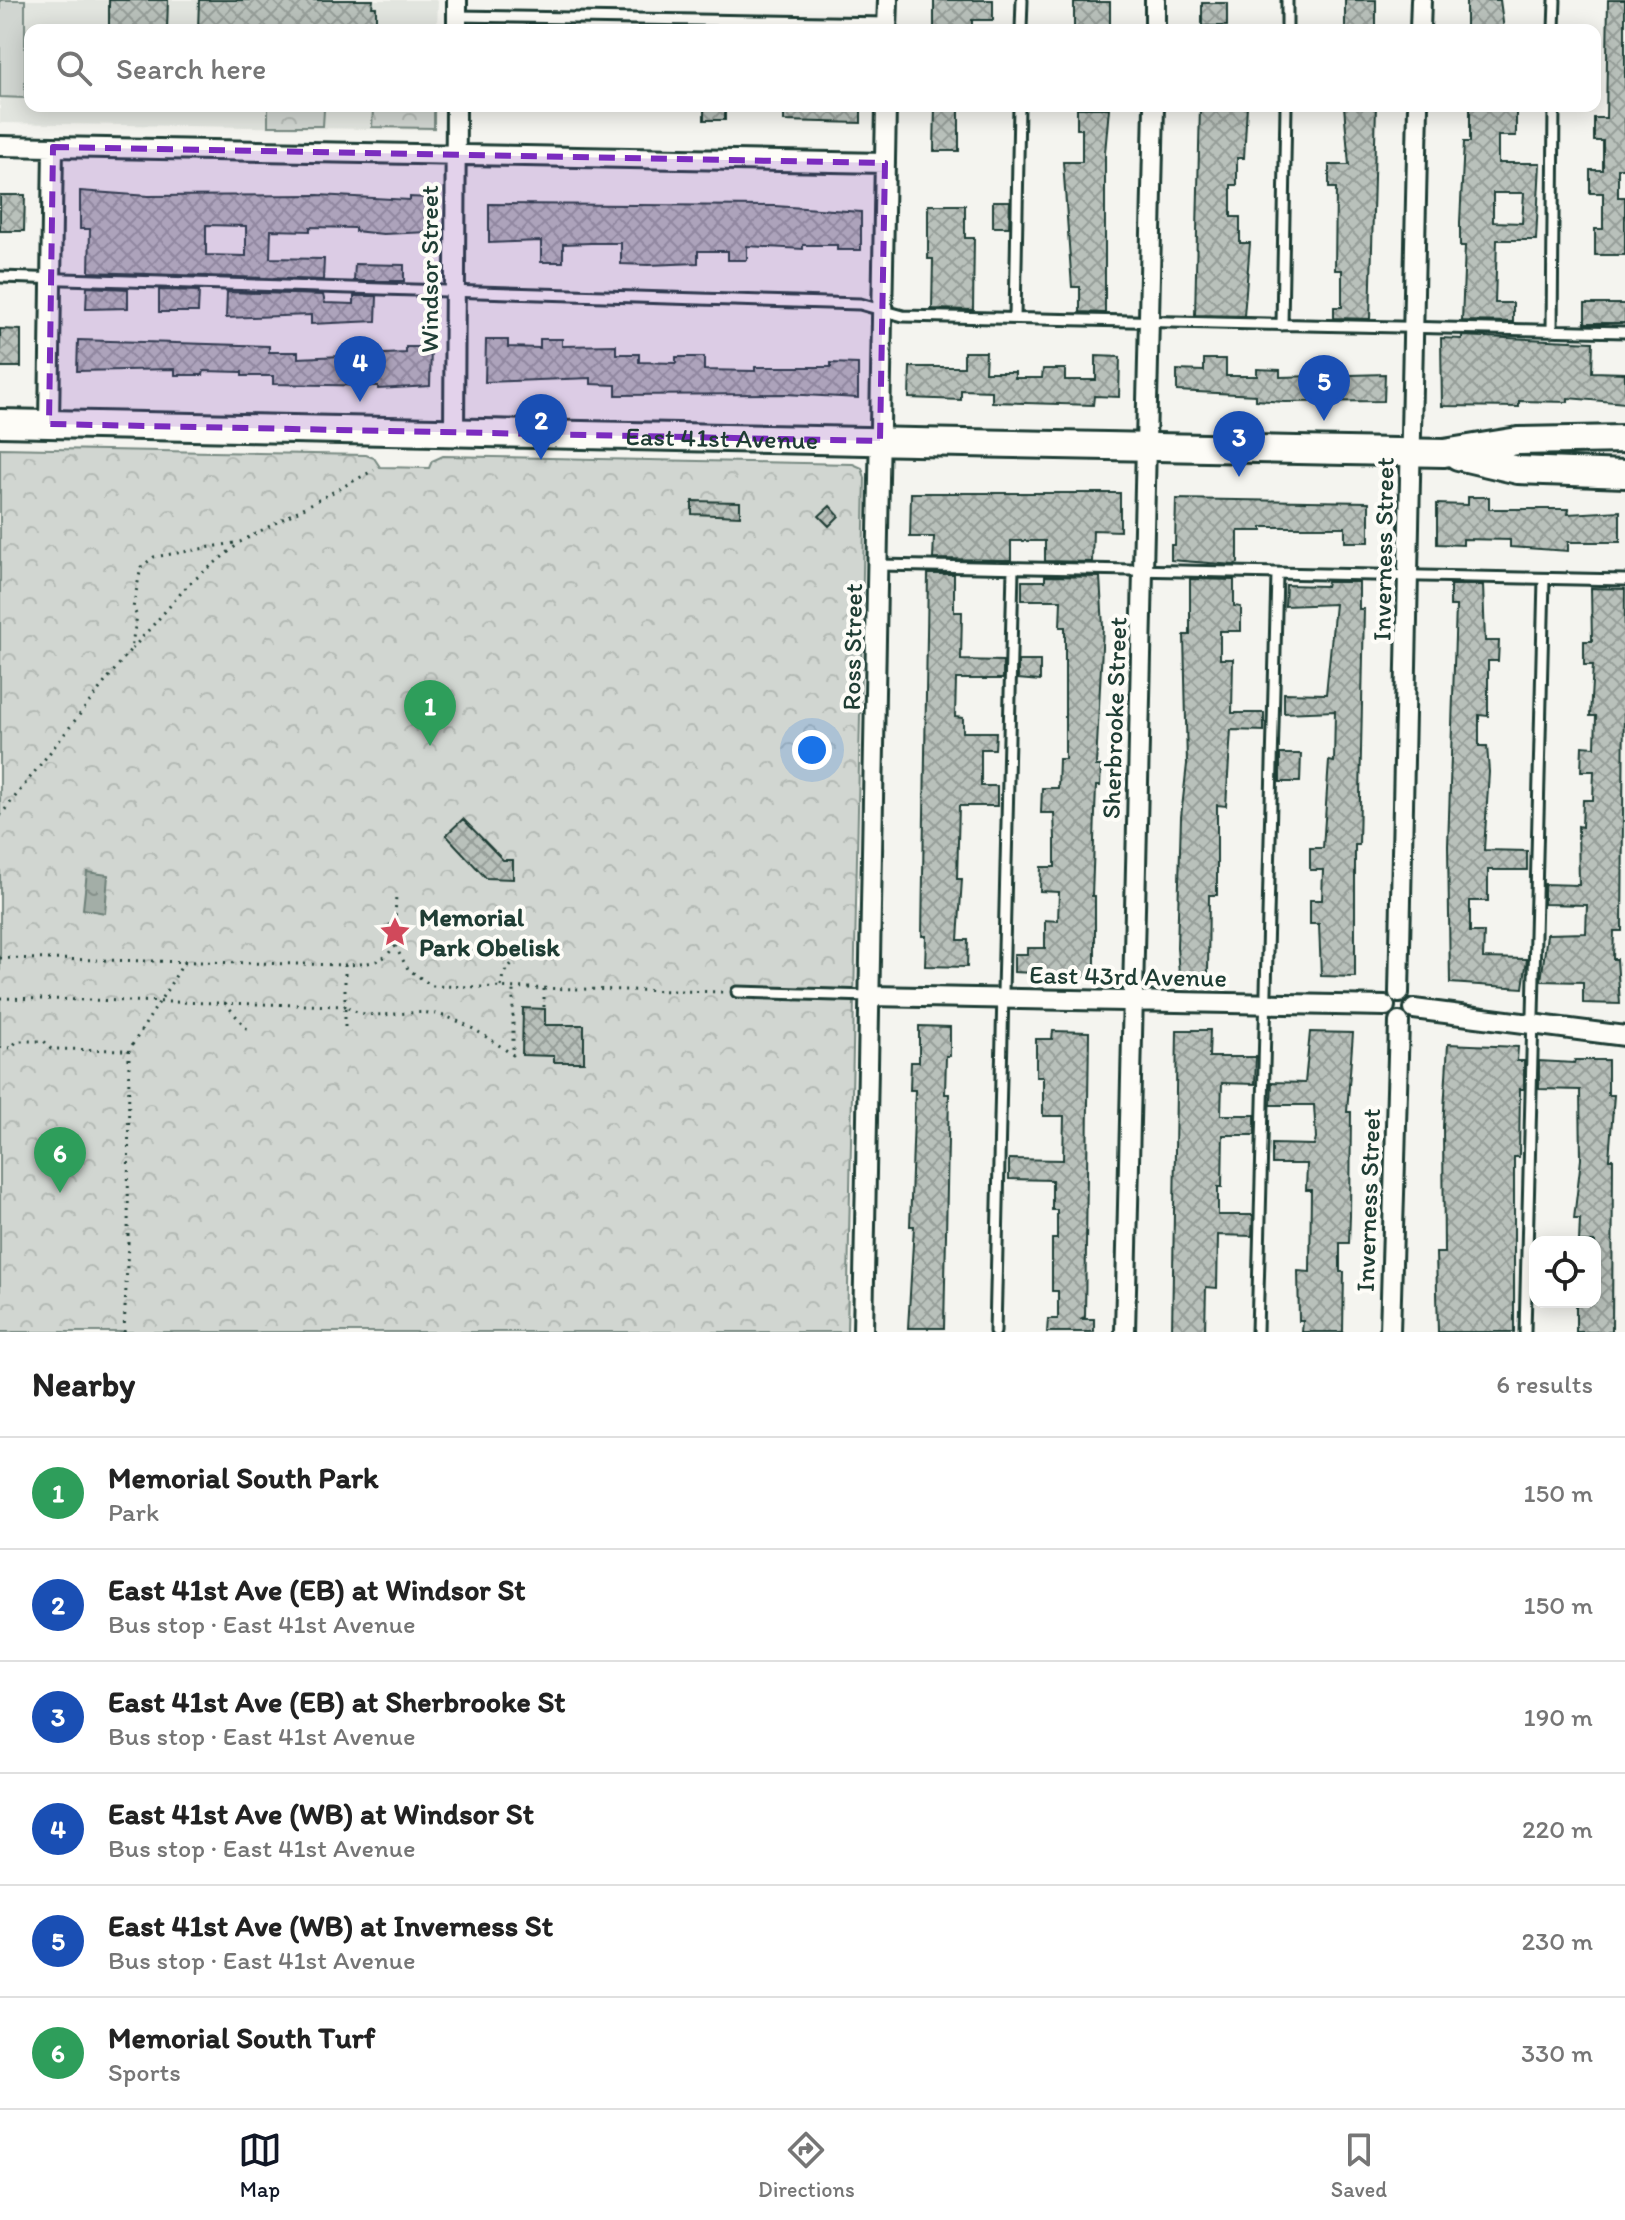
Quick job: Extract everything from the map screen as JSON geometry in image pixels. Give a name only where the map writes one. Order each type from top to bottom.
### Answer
[{"type":"main road","name":"East 41st Avenue","points":[[0,423],[1444,453],[1518,441],[1625,439]]},
{"type":"main road","name":"East 41st Avenue","points":[[1444,453],[1518,470],[1625,474]]},
{"type":"street","points":[[887,24],[888,0]]},
{"type":"street","points":[[1155,0],[1155,24]]},
{"type":"street","points":[[1420,24],[1421,0]]},
{"type":"street","name":"Windsor Street","points":[[454,432],[456,112]]},
{"type":"street","name":"Ross Street","points":[[863,1332],[886,112]]},
{"type":"street","name":"Sherbrooke Street","points":[[1125,1332],[1154,112]]},
{"type":"street","name":"Inverness Street","points":[[1399,993],[1418,112]]},
{"type":"street","points":[[0,146],[885,163]]},
{"type":"street","points":[[49,424],[53,147]]},
{"type":"street","points":[[1399,993],[1410,997],[1414,1009],[1409,1019],[1399,1022],[1388,1017],[1385,1006],[1389,997],[1399,993]]},
{"type":"street","name":"East 43rd Avenue","points":[[870,996],[1385,1006]]},
{"type":"street","points":[[1414,1009],[1625,1036]]},
{"type":"street","name":"Inverness Street","points":[[1390,1332],[1399,1022]]},
{"type":"lane","points":[[1021,24],[1022,0]]},
{"type":"lane","points":[[1287,0],[1287,24]]},
{"type":"lane","points":[[1554,24],[1555,0]]},
{"type":"lane","points":[[457,15],[780,24]]},
{"type":"lane","points":[[1015,318],[1019,112]]},
{"type":"lane","points":[[1282,325],[1286,112]]},
{"type":"lane","points":[[1552,331],[1554,112]]},
{"type":"lane","points":[[0,277],[860,304],[903,316],[1625,332]]},
{"type":"lane","points":[[879,565],[1625,580]]},
{"type":"lane","points":[[995,1332],[1013,568]]},
{"type":"lane","points":[[1257,1332],[1277,575]]},
{"type":"lane","points":[[1525,1332],[1544,579]]},
{"type":"lane","points":[[737,992],[870,996]]},
{"type":"path","points":[[0,816],[131,649],[189,584],[240,542],[374,470]]},
{"type":"path","points":[[131,649],[137,616],[133,608],[141,567],[154,557],[240,542]]},
{"type":"path","points":[[396,892],[395,926],[390,925],[390,935],[395,935],[395,946],[408,969],[432,986],[737,992]]},
{"type":"path","points":[[0,958],[194,959],[345,965],[372,963],[388,957],[395,946]]},
{"type":"path","points":[[501,987],[503,974],[524,949]]},
{"type":"path","points":[[124,1332],[128,1243],[129,1050],[185,961]]},
{"type":"path","points":[[345,965],[345,1027]]},
{"type":"path","points":[[0,998],[345,1006],[357,1015],[437,1014],[473,1029],[513,1055],[513,988]]},
{"type":"path","points":[[544,988],[544,1007]]},
{"type":"path","points":[[225,1003],[248,1030]]},
{"type":"path","points":[[0,1047],[11,1048],[17,1041],[44,1041],[51,1049],[129,1050]]},
{"type":"highlighted area","points":[[53,147],[885,163],[880,441],[49,424]]},
{"type":"shaded area","points":[[0,0],[438,0],[437,24],[24,24],[24,112],[436,112],[435,130],[0,123]]},
{"type":"green space","points":[[0,0],[25,0],[24,98],[0,97]]},
{"type":"green space","points":[[268,112],[324,112],[323,126],[268,126]]},
{"type":"green space","points":[[373,112],[434,112],[434,128],[372,127]]},
{"type":"green space","points":[[0,448],[366,455],[374,458],[380,467],[429,468],[432,461],[443,456],[853,464],[862,468],[865,478],[847,1332],[0,1332]]},
{"type":"water","points":[[87,872],[108,875],[105,913],[83,909]]},
{"type":"building","points":[[109,0],[168,0],[167,24],[109,24]]},
{"type":"building","points":[[199,0],[373,0],[372,7],[376,7],[376,24],[198,24]]},
{"type":"building","points":[[934,0],[993,0],[993,20],[972,20],[972,24],[934,24]]},
{"type":"building","points":[[1345,0],[1376,0],[1376,24],[1345,24]]},
{"type":"building","points":[[1466,0],[1500,0],[1503,24],[1466,24]]},
{"type":"building","points":[[1608,0],[1625,0],[1625,168],[1618,168],[1618,197],[1625,197],[1625,255],[1595,255],[1595,229],[1603,229],[1603,193],[1590,193],[1590,170],[1603,170],[1603,141],[1594,141],[1594,118],[1606,118]]},
{"type":"building","points":[[1074,2],[1110,2],[1110,24],[1074,24]]},
{"type":"building","points":[[1202,3],[1227,3],[1227,24],[1202,24]]},
{"type":"building","points":[[704,112],[725,112],[725,120],[704,120]]},
{"type":"building","points":[[784,112],[861,112],[861,123],[784,121]]},
{"type":"building","points":[[935,112],[959,112],[959,151],[934,151]]},
{"type":"building","points":[[1077,112],[1109,112],[1105,153],[1105,313],[1080,312],[1080,287],[1072,287],[1063,162],[1082,162],[1082,129],[1077,129]]},
{"type":"building","points":[[1200,112],[1247,112],[1244,158],[1237,158],[1237,185],[1231,185],[1231,217],[1240,217],[1240,243],[1250,243],[1244,316],[1195,315]]},
{"type":"building","points":[[1345,112],[1376,112],[1370,319],[1334,318],[1334,307],[1342,307],[1342,270],[1335,270],[1336,188],[1329,188],[1329,165],[1349,165]]},
{"type":"building","points":[[1470,112],[1516,112],[1516,136],[1498,136],[1498,163],[1540,163],[1536,240],[1497,240],[1495,303],[1513,303],[1513,322],[1462,321],[1465,246],[1460,246],[1460,222],[1464,142],[1470,142]],"holes":[[[1493,193],[1524,193],[1522,223],[1493,222]]]},
{"type":"building","points":[[80,191],[148,196],[430,198],[429,232],[383,234],[355,231],[355,228],[310,227],[310,231],[271,230],[270,258],[324,259],[323,280],[89,272],[90,229],[80,229]],"holes":[[[206,225],[246,226],[246,256],[206,255]]]},
{"type":"building","points":[[0,195],[25,195],[24,231],[0,231]]},
{"type":"building","points":[[993,201],[1010,201],[1009,227],[993,227]]},
{"type":"building","points":[[489,204],[775,206],[861,212],[861,250],[837,250],[837,245],[803,245],[803,249],[747,246],[747,260],[728,260],[728,251],[698,251],[698,263],[648,265],[621,264],[621,243],[563,244],[563,262],[541,262],[541,241],[489,243]]},
{"type":"building","points":[[928,205],[965,205],[965,238],[974,238],[973,310],[932,309],[933,259],[928,259]]},
{"type":"building","points":[[355,264],[404,265],[404,281],[354,281]]},
{"type":"building","points":[[87,287],[128,289],[128,308],[86,309]]},
{"type":"building","points":[[159,290],[199,291],[198,312],[159,312]]},
{"type":"building","points":[[227,292],[323,295],[325,303],[354,304],[354,296],[377,296],[376,321],[311,324],[311,315],[226,318]]},
{"type":"building","points":[[1585,304],[1625,304],[1625,323],[1585,323]]},
{"type":"building","points":[[0,329],[21,330],[21,367],[0,367]]},
{"type":"building","points":[[1462,336],[1593,342],[1592,372],[1625,373],[1625,403],[1568,398],[1568,402],[1519,401],[1519,407],[1442,406],[1441,338],[1462,339]]},
{"type":"building","points":[[540,339],[562,339],[562,346],[616,345],[616,354],[639,354],[639,362],[676,363],[676,357],[704,357],[704,370],[755,371],[755,367],[858,364],[858,398],[785,394],[616,395],[616,385],[591,384],[591,378],[485,382],[486,340],[508,340],[508,347],[540,348]]},
{"type":"building","points":[[78,340],[269,346],[269,352],[298,352],[298,358],[406,353],[406,347],[431,347],[430,386],[378,389],[378,386],[273,384],[273,376],[204,371],[203,375],[175,375],[175,369],[77,371]]},
{"type":"building","points":[[964,352],[986,352],[985,372],[1015,372],[1015,378],[1042,378],[1043,369],[1065,369],[1065,380],[1096,380],[1096,356],[1120,357],[1119,397],[1094,396],[1093,405],[992,402],[992,391],[961,390],[961,400],[909,398],[910,367],[964,367]]},
{"type":"building","points":[[1204,359],[1226,359],[1226,376],[1257,376],[1257,369],[1280,370],[1280,377],[1385,374],[1384,401],[1284,402],[1256,400],[1256,395],[1177,391],[1177,370],[1204,371]]},
{"type":"building","points":[[911,493],[1120,493],[1120,531],[1093,530],[1092,562],[1045,561],[1045,541],[1011,541],[1011,560],[933,559],[934,537],[910,537]]},
{"type":"building","points":[[1468,497],[1489,497],[1489,509],[1569,509],[1568,514],[1620,511],[1620,542],[1568,542],[1568,551],[1510,547],[1510,540],[1463,539],[1463,545],[1437,544],[1437,504],[1468,505]]},
{"type":"building","points":[[1176,499],[1369,502],[1369,542],[1345,542],[1345,527],[1262,527],[1262,531],[1238,531],[1238,563],[1234,565],[1171,560],[1171,545],[1175,545]]},
{"type":"building","points":[[692,501],[740,502],[740,516],[692,514]]},
{"type":"building","points":[[830,506],[839,516],[829,526],[819,516]]},
{"type":"building","points":[[928,574],[954,574],[954,612],[962,612],[961,660],[1003,661],[1003,679],[956,679],[955,717],[963,718],[963,732],[996,732],[995,749],[981,749],[981,786],[997,786],[997,806],[959,806],[957,879],[962,879],[958,940],[968,940],[967,967],[925,966],[926,936],[922,936]]},
{"type":"building","points":[[1045,576],[1100,577],[1103,627],[1096,766],[1101,766],[1100,786],[1096,786],[1092,896],[1095,896],[1095,976],[1014,972],[1014,954],[1027,954],[1027,948],[1045,948],[1045,920],[1058,921],[1059,892],[1040,891],[1041,867],[1055,867],[1054,813],[1041,813],[1042,788],[1058,788],[1059,759],[1065,759],[1065,627],[1060,627],[1061,600],[1022,600],[1022,581],[1045,581]]},
{"type":"building","points":[[1190,579],[1234,580],[1234,606],[1241,607],[1241,631],[1220,631],[1220,659],[1233,659],[1232,713],[1264,713],[1264,731],[1231,730],[1226,806],[1217,805],[1217,895],[1209,895],[1208,974],[1179,974],[1177,947],[1181,817],[1187,764],[1184,635],[1190,635]]},
{"type":"building","points":[[1327,582],[1359,582],[1359,609],[1364,609],[1359,845],[1355,845],[1355,977],[1321,976],[1319,924],[1310,924],[1310,900],[1322,900],[1323,870],[1310,870],[1310,848],[1323,848],[1329,761],[1334,762],[1335,711],[1284,713],[1284,693],[1326,694],[1335,604],[1285,606],[1286,585],[1326,586]]},
{"type":"building","points":[[1450,585],[1483,585],[1485,641],[1499,641],[1498,661],[1488,661],[1488,716],[1479,715],[1479,746],[1487,746],[1489,772],[1484,850],[1527,851],[1527,870],[1488,870],[1488,901],[1470,901],[1470,932],[1484,932],[1483,958],[1527,959],[1523,988],[1450,983],[1448,846],[1456,606],[1450,606]]},
{"type":"building","points":[[1591,588],[1625,589],[1622,931],[1614,931],[1613,959],[1617,959],[1620,1004],[1583,1003],[1583,982],[1541,981],[1547,934],[1586,933],[1587,905],[1544,904],[1544,884],[1579,885],[1578,826],[1582,827],[1583,800],[1593,800],[1594,771],[1581,771],[1582,746],[1595,747],[1596,716],[1590,716],[1593,665],[1584,665],[1584,641],[1592,641]]},
{"type":"building","points":[[1018,661],[1040,661],[1040,681],[1018,679]]},
{"type":"building","points":[[1280,754],[1301,754],[1300,782],[1280,782]]},
{"type":"building","points":[[463,819],[503,860],[513,860],[513,879],[486,878],[446,835]]},
{"type":"building","points":[[523,1008],[545,1009],[545,1025],[584,1025],[584,1062],[554,1062],[554,1056],[522,1055]]},
{"type":"building","points":[[919,1026],[950,1027],[945,1094],[949,1094],[944,1328],[908,1328],[914,1226],[910,1226],[915,1090],[910,1090],[911,1062],[919,1062]]},
{"type":"building","points":[[1177,1030],[1210,1030],[1209,1057],[1256,1057],[1255,1084],[1222,1083],[1221,1115],[1255,1115],[1255,1135],[1223,1135],[1222,1187],[1218,1187],[1218,1215],[1253,1215],[1252,1236],[1218,1235],[1217,1288],[1206,1287],[1205,1332],[1172,1332]]},
{"type":"building","points":[[1053,1031],[1089,1032],[1085,1317],[1080,1319],[1094,1319],[1094,1332],[1047,1332],[1048,1319],[1058,1319],[1058,1291],[1052,1291],[1052,1239],[1057,1239],[1057,1210],[1052,1210],[1052,1180],[1009,1179],[1009,1159],[1063,1160],[1064,1116],[1043,1116],[1043,1077],[1036,1077],[1036,1039],[1052,1039]]},
{"type":"building","points":[[1310,1032],[1353,1033],[1347,1112],[1351,1112],[1349,1243],[1340,1243],[1340,1272],[1344,1272],[1343,1332],[1302,1332],[1298,1271],[1310,1272],[1311,1190],[1306,1190],[1307,1164],[1272,1164],[1272,1144],[1314,1145],[1314,1105],[1271,1105],[1272,1082],[1305,1083]]},
{"type":"building","points":[[1448,1044],[1518,1047],[1517,1061],[1524,1061],[1524,1089],[1520,1089],[1519,1157],[1514,1157],[1514,1332],[1438,1332],[1436,1253],[1444,1253],[1443,1127]]},
{"type":"building","points":[[1575,1060],[1608,1060],[1608,1095],[1614,1095],[1609,1159],[1613,1159],[1612,1332],[1576,1332],[1576,1308],[1601,1308],[1601,1236],[1579,1236],[1580,1219],[1574,1219],[1581,1159],[1580,1090],[1539,1089],[1539,1061],[1574,1063]]},
{"type":"place","name":"East 41st Ave (WB) at Windsor St","points":[[360,402]]},
{"type":"place","name":"East 41st Ave (WB) at Inverness St","points":[[1324,421]]},
{"type":"place","name":"East 41st Ave (EB) at Windsor St","points":[[541,460]]},
{"type":"place","name":"East 41st Ave (EB) at Sherbrooke St","points":[[1239,477]]},
{"type":"place","name":"Memorial South Park","points":[[430,746]]},
{"type":"place","name":"Memorial Park Obelisk","points":[[395,932]]},
{"type":"place","name":"Memorial South Turf","points":[[60,1193]]}]
